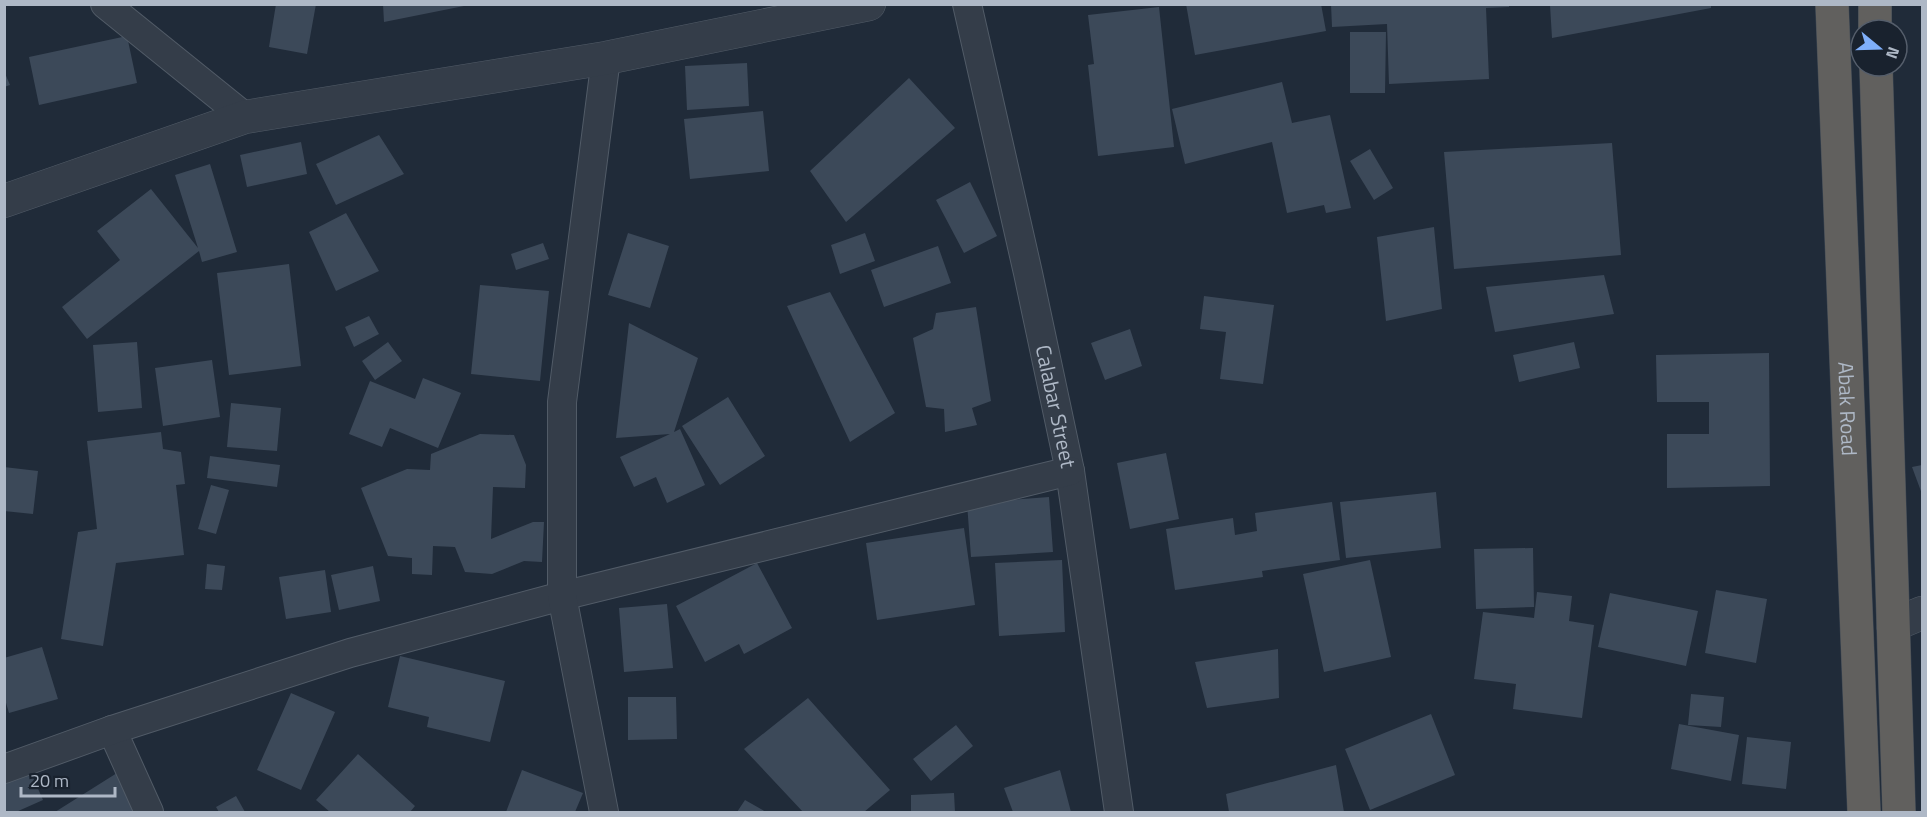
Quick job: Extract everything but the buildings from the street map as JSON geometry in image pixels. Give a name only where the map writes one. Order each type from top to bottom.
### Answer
[{"type":"highway","name":"Abak Road","points":[[1832,4],[1864,813]]},
{"type":"highway","name":"Abak Road","points":[[1876,78],[1899,813]]},
{"type":"street","points":[[105,4],[245,117]]},
{"type":"street","points":[[4,201],[245,117],[606,58],[869,4]]},
{"type":"street","name":"Calabar Street","points":[[967,4],[1070,471],[1119,813]]},
{"type":"street","points":[[604,813],[562,596],[562,402],[606,58]]},
{"type":"street","points":[[4,769],[112,730],[350,653],[562,596],[1070,471]]},
{"type":"street","points":[[1893,625],[1923,613]]},
{"type":"street","points":[[112,730],[149,813]]}]
